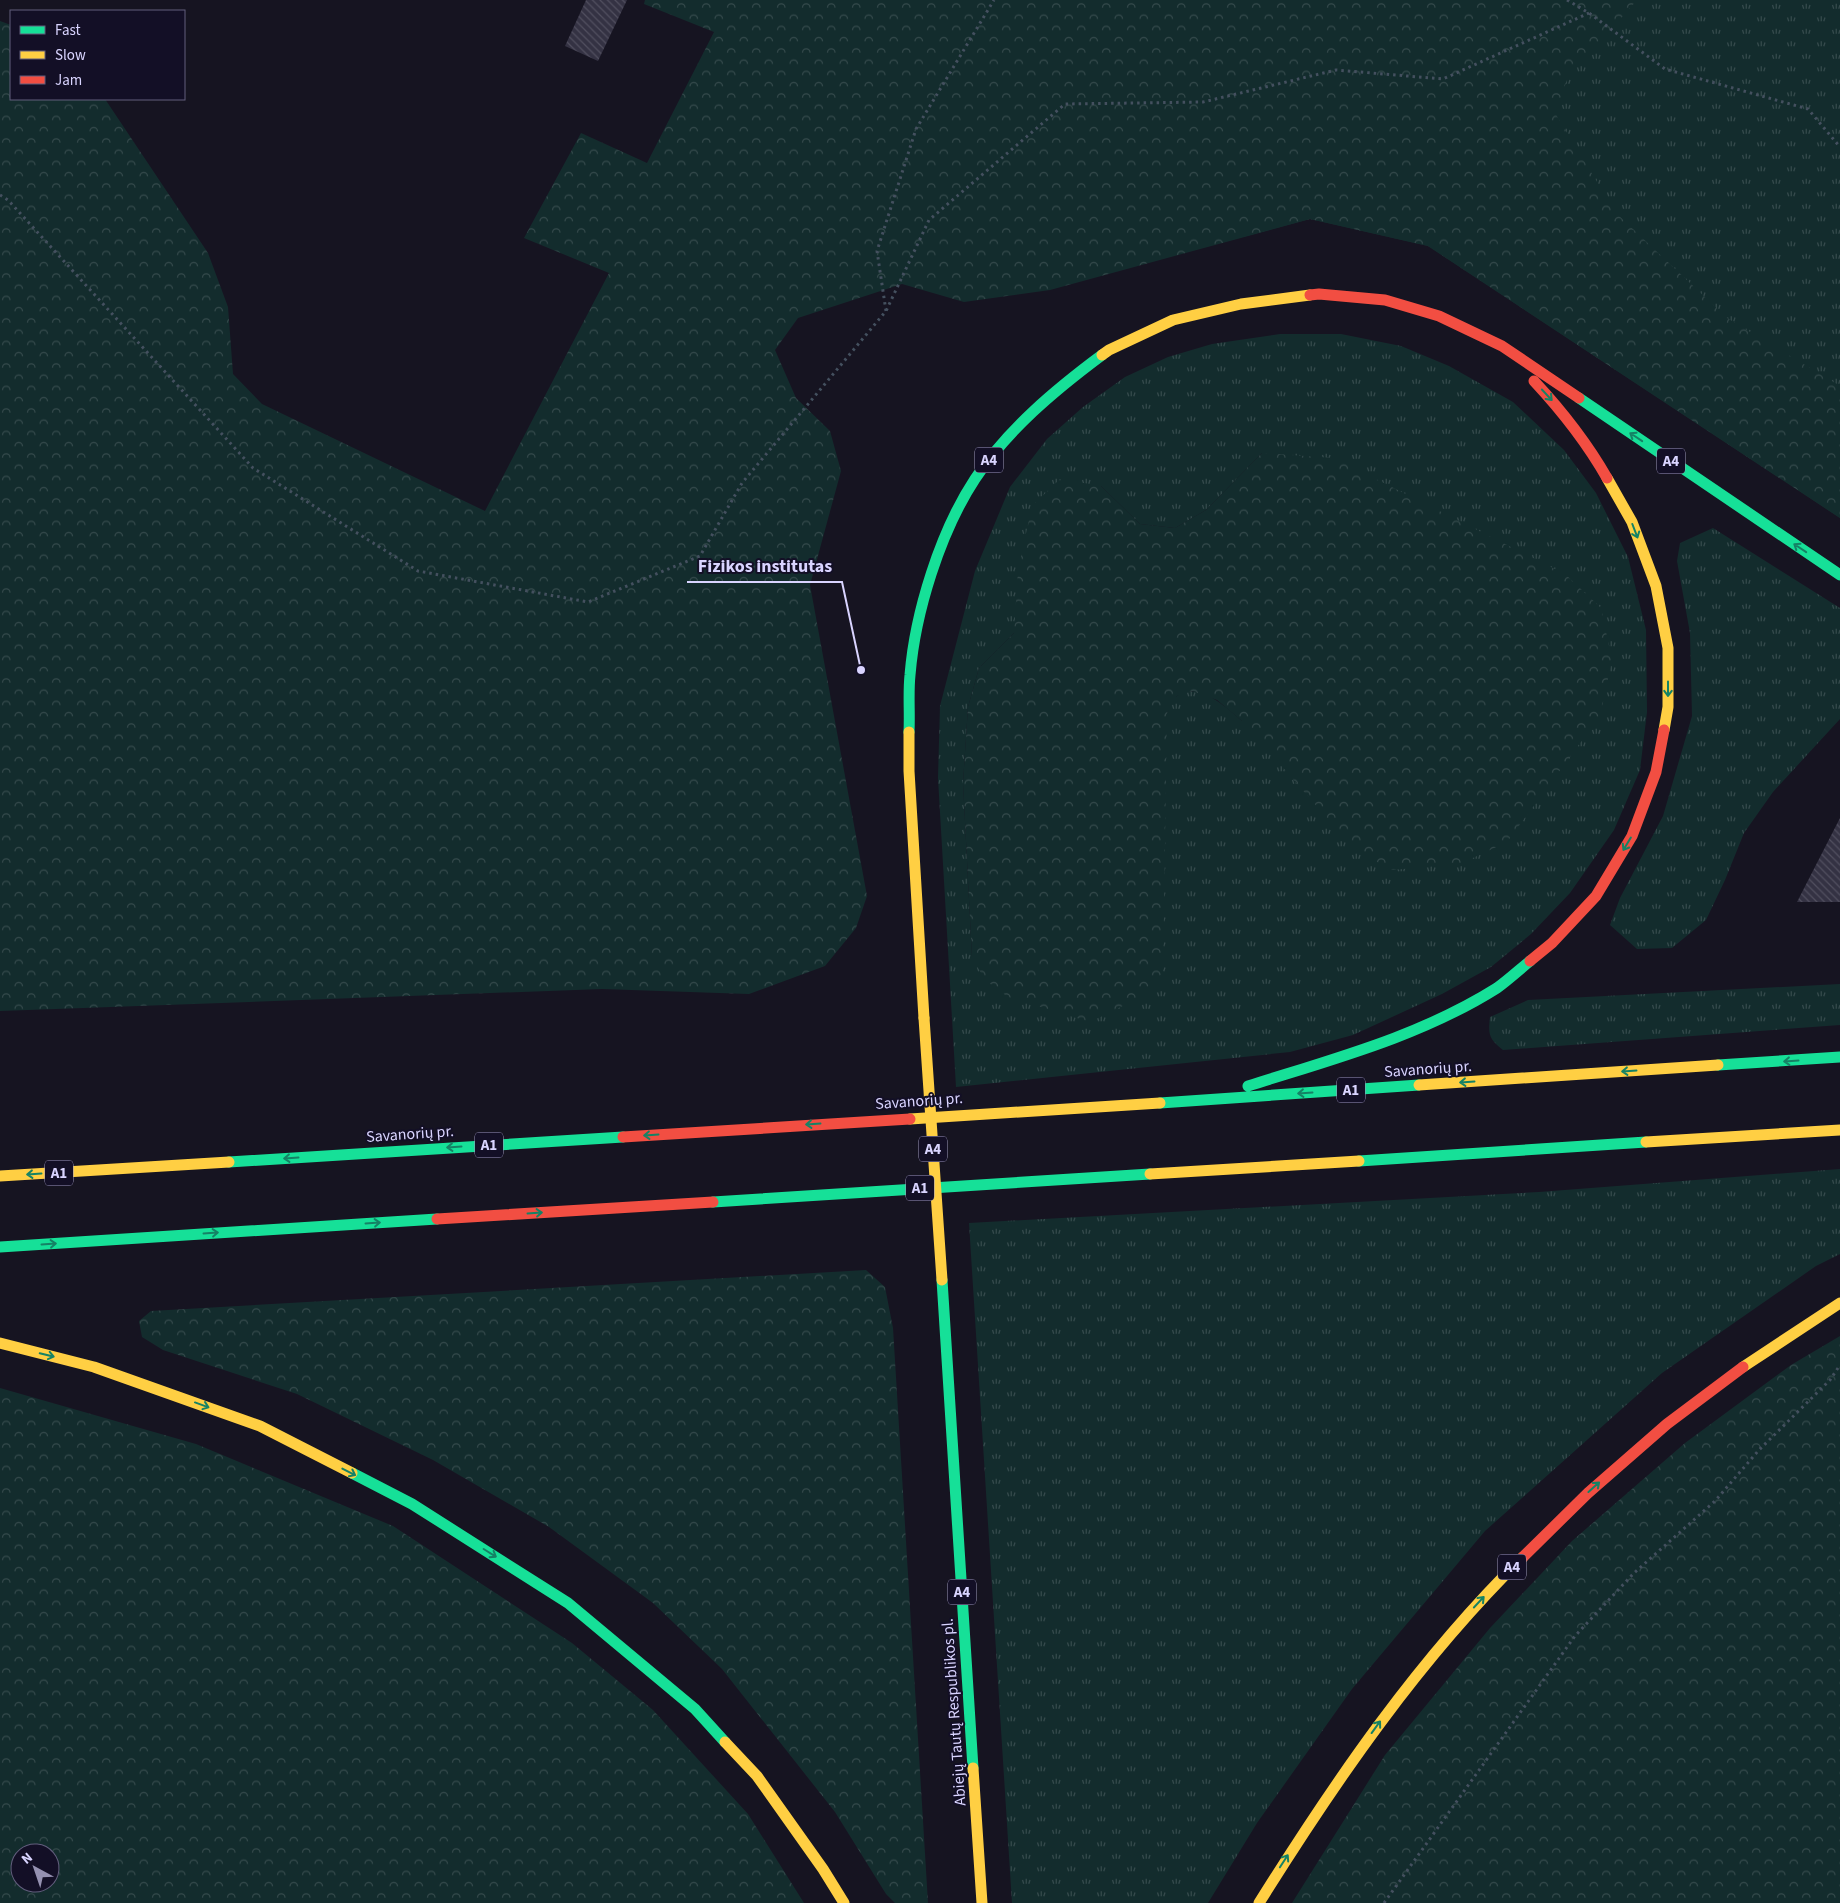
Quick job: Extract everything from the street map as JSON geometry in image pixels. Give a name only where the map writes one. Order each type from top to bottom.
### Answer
[{"type":"highway","name":"Abiejų Tautų Respublikos pl.","points":[[982,1903],[909,771],[910,675],[923,599],[949,527],[975,478],[1011,434],[1060,386],[1109,350],[1173,320],[1241,304],[1319,294],[1385,300],[1439,316],[1502,346]]},
{"type":"highway","name":"A4","points":[[1502,346],[1840,575]]},
{"type":"highway","points":[[1204,1100],[1382,1044],[1442,1019],[1498,987],[1552,943],[1596,896],[1632,836],[1656,772],[1668,707],[1668,648],[1656,586],[1632,522],[1595,457],[1558,407],[1502,346]]},
{"type":"highway","name":"Savanorių pr.","points":[[0,1176],[1204,1100],[1840,1057]]},
{"type":"highway","name":"A1","points":[[0,1247],[1840,1130]]},
{"type":"highway","name":"A4","points":[[1259,1903],[1328,1793],[1390,1708],[1461,1621],[1521,1557],[1572,1506],[1626,1458],[1708,1391],[1789,1333],[1840,1302]]},
{"type":"highway","points":[[0,1343],[94,1366],[260,1426],[412,1504],[568,1603],[695,1709],[757,1776],[823,1869],[844,1903]]},
{"type":"path","points":[[886,311],[877,251],[916,129],[994,0]]},
{"type":"path","points":[[1567,0],[1589,13],[1665,68],[1808,109],[1840,148]]},
{"type":"path","points":[[0,195],[8,200],[254,468],[418,571],[588,602],[700,556],[742,483],[886,311],[929,220],[1065,104],[1203,102],[1336,70],[1443,79],[1589,13]]},
{"type":"path","points":[[1384,1903],[1574,1636],[1634,1573],[1715,1501],[1759,1450],[1830,1380],[1840,1365]]},
{"type":"green space","points":[[645,0],[1637,0],[1609,32],[1571,69],[1555,113],[1616,213],[1727,318],[1840,386],[1840,518],[1428,246],[1310,219],[1050,290],[964,302],[902,284],[798,318],[775,350],[796,398],[830,431],[841,471],[810,585],[867,896],[856,928],[825,966],[749,994],[602,989],[0,1011],[0,21],[10,25],[10,100],[106,100],[208,253],[228,307],[233,374],[262,404],[485,511],[609,273],[524,238],[581,133],[647,163],[714,32],[644,4]]},
{"type":"green space","points":[[1013,0],[1840,0],[1840,518],[1428,246],[1310,219],[1194,250]]},
{"type":"green space","points":[[1280,334],[1341,334],[1401,346],[1449,366],[1513,402],[1564,450],[1596,493],[1628,557],[1646,630],[1647,712],[1640,770],[1614,830],[1570,893],[1531,934],[1491,967],[1442,994],[1353,1035],[1290,1052],[956,1087],[938,778],[940,706],[975,571],[1010,487],[1047,439],[1083,407],[1125,377],[1168,357],[1212,344]],"holes":[[[1262,453],[1242,721],[1220,703],[1203,693],[1185,692],[1177,696],[1167,713],[972,957],[963,783],[968,707],[979,668],[1014,633],[1101,486],[1140,524],[1175,528],[1206,510]]]},
{"type":"green space","points":[[1262,453],[1334,458],[1565,574],[1601,608],[1612,660],[1600,716],[1507,842],[1460,864],[1392,870],[1355,850],[1242,721],[1217,700],[1192,691],[1177,696],[1167,713],[1163,973],[1131,1002],[1090,1022],[1008,997],[985,980],[972,957],[963,783],[968,707],[979,668],[1014,633],[1018,570],[1032,506],[1060,479],[1101,486],[1140,524],[1175,528],[1206,510]]},
{"type":"green space","points":[[1713,528],[1840,608],[1840,719],[1773,792],[1744,833],[1706,920],[1672,948],[1637,949],[1610,925],[1620,898],[1663,816],[1692,716],[1690,633],[1677,561],[1680,543]]},
{"type":"green space","points":[[1840,984],[1840,1025],[1503,1050],[1490,1036],[1490,1017],[1528,1000]]},
{"type":"green space","points":[[1840,1169],[1840,1254],[1816,1266],[1662,1373],[1485,1531],[1352,1689],[1257,1823],[1208,1903],[1012,1903],[969,1223],[1539,1192]]},
{"type":"green space","points":[[866,1270],[885,1287],[893,1328],[928,1903],[895,1903],[886,1894],[835,1812],[722,1669],[653,1603],[549,1527],[433,1460],[297,1394],[163,1350],[142,1337],[139,1321],[151,1311]]},
{"type":"green space","points":[[1840,1336],[1840,1903],[1292,1903],[1385,1755],[1490,1628],[1572,1541],[1685,1443],[1791,1365]]},
{"type":"green space","points":[[0,1388],[196,1444],[393,1526],[572,1643],[653,1710],[748,1814],[804,1903],[0,1903]]},
{"type":"building","points":[[586,0],[627,0],[598,61],[565,46]]},
{"type":"building","points":[[1840,818],[1840,902],[1797,902]]},
{"type":"traffic: fast","points":[[909,732],[909,682],[917,626],[940,548],[962,500],[988,461],[1017,427],[1067,382],[1102,355]]},
{"type":"traffic: fast","points":[[1579,398],[1840,575]]},
{"type":"traffic: fast","points":[[1248,1086],[1376,1045],[1438,1020],[1497,988],[1530,961]]},
{"type":"traffic: fast","points":[[1718,1065],[1840,1057]]},
{"type":"traffic: fast","points":[[1160,1103],[1419,1085]]},
{"type":"traffic: fast","points":[[229,1162],[623,1137]]},
{"type":"traffic: fast","points":[[1359,1161],[1646,1142]]},
{"type":"traffic: fast","points":[[713,1202],[1150,1174]]},
{"type":"traffic: fast","points":[[0,1247],[437,1219]]},
{"type":"traffic: fast","points":[[942,1280],[973,1768]]},
{"type":"traffic: fast","points":[[352,1473],[412,1504],[568,1603],[695,1709],[725,1742]]},
{"type":"traffic: slow","points":[[1102,355],[1173,320],[1241,304],[1310,295]]},
{"type":"traffic: slow","points":[[1607,478],[1632,522],[1656,586],[1668,648],[1668,707],[1664,730]]},
{"type":"traffic: slow","points":[[909,732],[909,771],[924,1018]]},
{"type":"traffic: slow","points":[[924,1018],[942,1280]]},
{"type":"traffic: slow","points":[[1419,1085],[1718,1065]]},
{"type":"traffic: slow","points":[[910,1119],[1160,1103]]},
{"type":"traffic: slow","points":[[1646,1142],[1840,1130]]},
{"type":"traffic: slow","points":[[1150,1174],[1359,1161]]},
{"type":"traffic: slow","points":[[0,1176],[229,1162]]},
{"type":"traffic: slow","points":[[1743,1367],[1840,1303]]},
{"type":"traffic: slow","points":[[0,1343],[94,1367],[260,1426],[352,1473]]},
{"type":"traffic: slow","points":[[1259,1903],[1318,1811],[1381,1722],[1449,1637],[1523,1557]]},
{"type":"traffic: slow","points":[[725,1742],[757,1776],[823,1869],[844,1903]]},
{"type":"traffic: slow","points":[[973,1768],[982,1903]]},
{"type":"traffic: jam","points":[[1310,295],[1319,294],[1385,300],[1439,316],[1502,346],[1579,398]]},
{"type":"traffic: jam","points":[[1534,381],[1574,428],[1607,478]]},
{"type":"traffic: jam","points":[[1530,961],[1552,943],[1596,896],[1632,836],[1656,772],[1664,730]]},
{"type":"traffic: jam","points":[[623,1137],[910,1119]]},
{"type":"traffic: jam","points":[[437,1219],[713,1202]]},
{"type":"traffic: jam","points":[[1523,1557],[1588,1493],[1667,1424],[1743,1367]]},
{"type":"place","name":"Fizikos institutas","points":[[861,670]]}]
